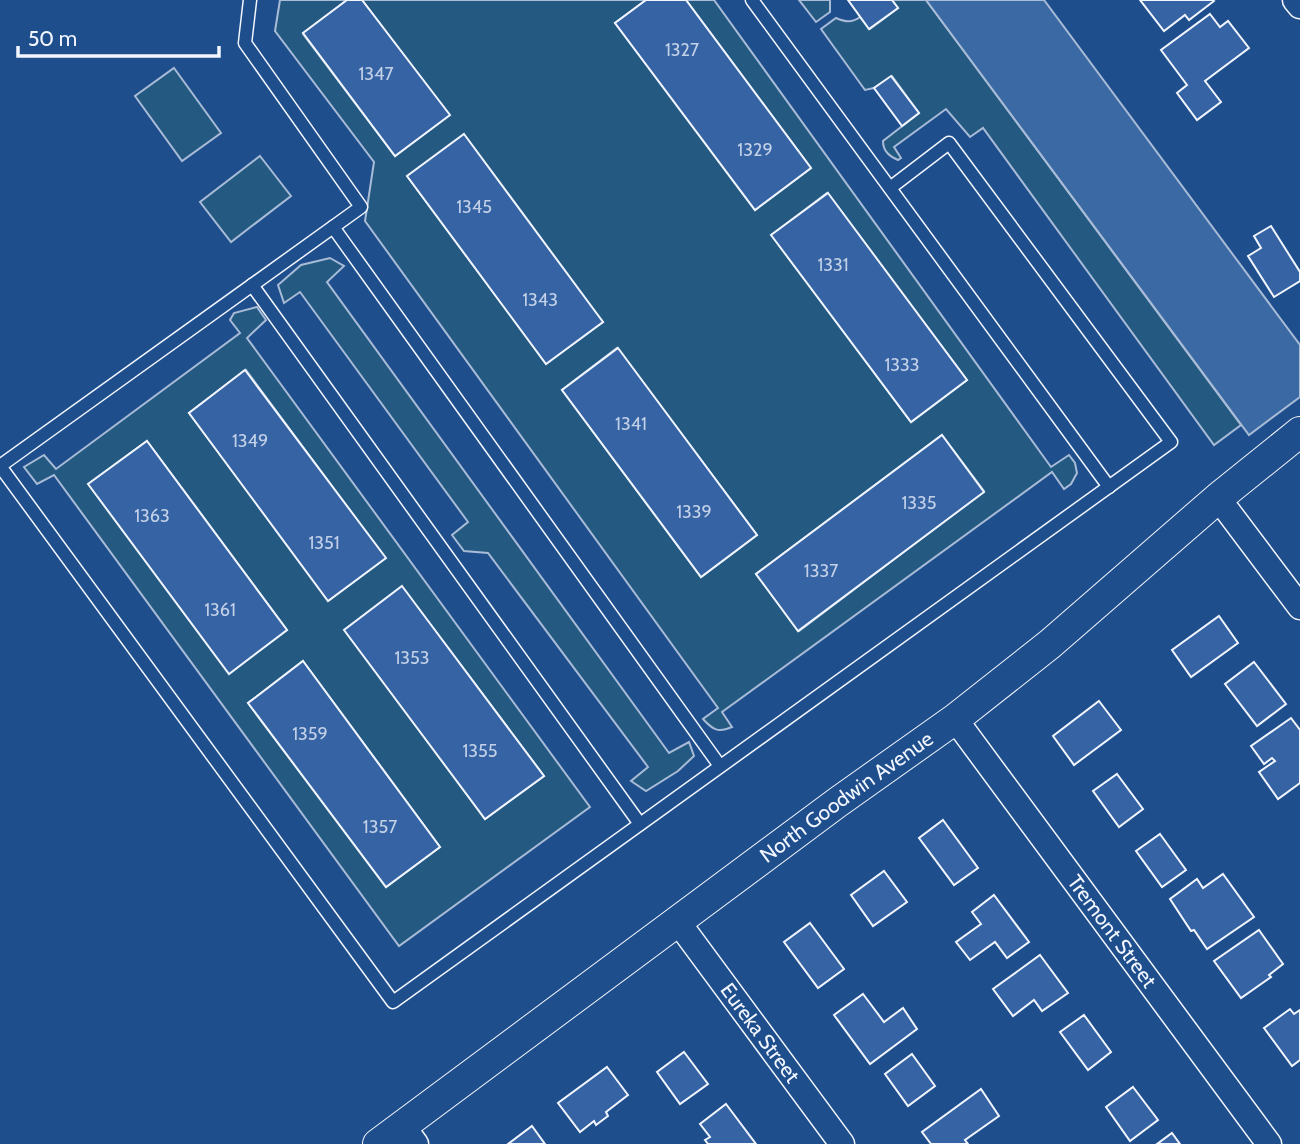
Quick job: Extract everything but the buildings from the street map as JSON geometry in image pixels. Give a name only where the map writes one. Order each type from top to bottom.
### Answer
[{"type":"street","points":[[1295,0],[1300,5]]},
{"type":"street","name":"North Goodwin Avenue","points":[[378,1144],[409,1135],[678,922],[838,802],[955,719],[1051,644],[1218,498],[1300,432]]},
{"type":"street","points":[[1218,498],[1300,607]]},
{"type":"street","name":"Tremont Street","points":[[955,719],[1269,1144]]},
{"type":"street","name":"Eureka Street","points":[[678,922],[842,1144]]},
{"type":"lane","points":[[250,0],[245,43],[361,207],[0,466],[393,1002],[1171,442],[949,144],[890,188]]},
{"type":"lane","points":[[752,0],[1109,487]]},
{"type":"lane","points":[[333,227],[720,766]]},
{"type":"lane","points":[[252,285],[640,824]]},
{"type":"shaded area","points":[[280,0],[347,0],[303,34],[395,156],[449,115],[362,0],[646,0],[615,23],[755,210],[811,168],[686,0],[714,0],[1051,467],[1069,455],[1075,463],[1077,473],[1071,484],[1064,489],[1052,472],[722,712],[732,727],[723,730],[713,728],[703,719],[718,708],[365,221],[374,162],[275,31]],"holes":[[[407,176],[576,288],[603,322],[546,363]],[[827,193],[967,380],[911,422],[772,235]],[[617,348],[757,535],[701,577],[562,390]],[[942,435],[984,491],[799,631],[756,574]]]},
{"type":"shaded area","points":[[799,0],[830,0],[830,12],[816,22]]},
{"type":"shaded area","points":[[892,0],[926,0],[1241,425],[1214,445],[983,128],[970,137],[946,109],[894,147],[901,158],[898,160],[887,153],[883,141],[919,113],[892,76],[874,88],[865,90],[821,29],[836,18],[848,21],[860,17],[870,29],[898,8]]},
{"type":"shaded area","points":[[926,0],[1044,0],[1300,345],[1300,397],[1249,435]]},
{"type":"shaded area","points":[[174,68],[221,133],[182,161],[135,96]]},
{"type":"shaded area","points":[[260,156],[291,196],[231,242],[200,202]]},
{"type":"shaded area","points":[[330,258],[344,266],[327,282],[669,753],[689,742],[694,756],[678,771],[646,791],[631,781],[648,767],[488,553],[464,551],[452,535],[468,522],[300,292],[284,303],[278,285],[301,265]]},
{"type":"shaded area","points":[[257,307],[266,320],[247,338],[590,807],[399,946],[54,475],[37,484],[24,467],[44,455],[56,469],[240,333],[230,320],[234,313]],"holes":[[[246,370],[385,558],[329,600],[189,413]],[[147,441],[287,630],[229,673],[89,484]],[[402,587],[544,776],[485,819],[458,782]],[[303,661],[440,847],[386,887],[248,703]]]}]
